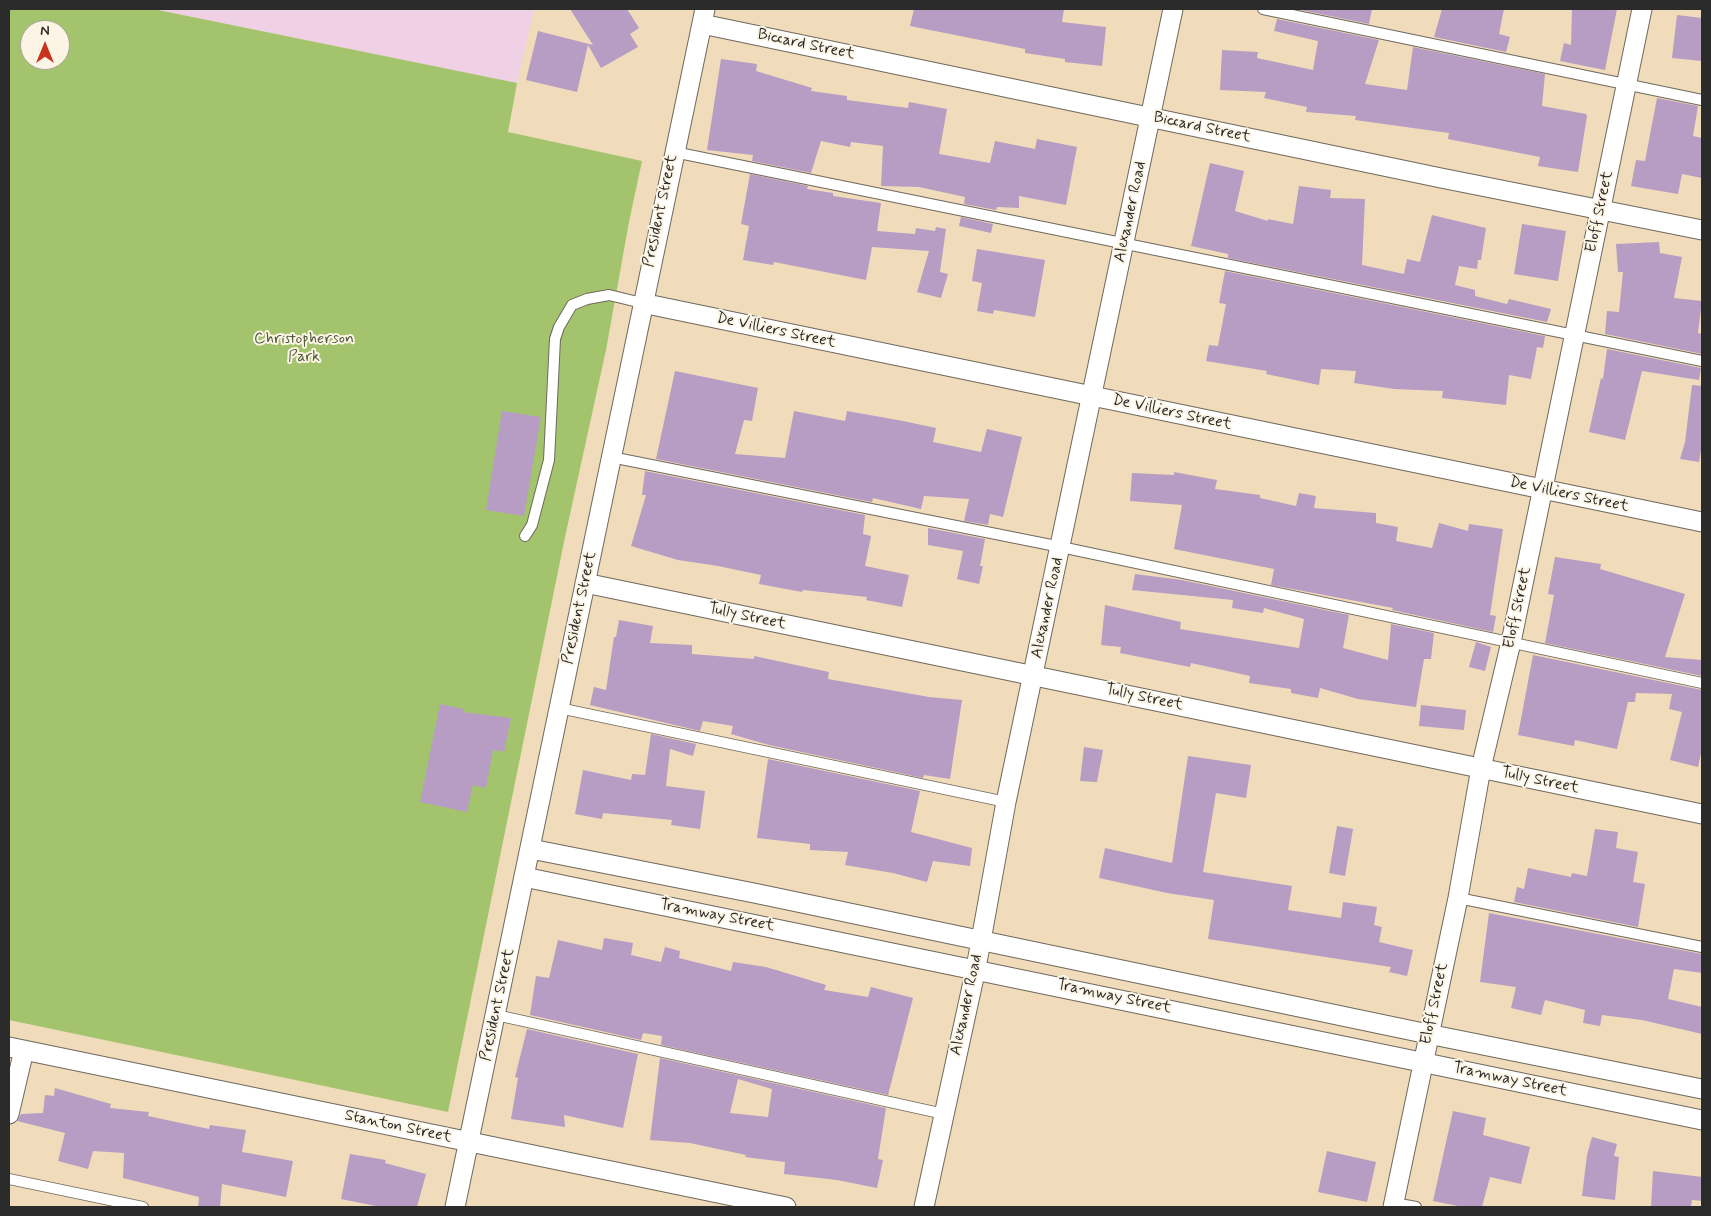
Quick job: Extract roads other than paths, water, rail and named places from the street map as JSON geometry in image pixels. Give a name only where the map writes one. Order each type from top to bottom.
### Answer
[{"type":"street","name":"Alexander Road","points":[[924,1207],[976,968],[1006,802],[1091,396],[1152,117],[1173,9]]},
{"type":"street","name":"Eloff Street","points":[[1394,1205],[1428,1034],[1458,898],[1481,768],[1511,642],[1642,9]]},
{"type":"street","name":"Biccard Street","points":[[704,16],[1152,117],[1431,176],[1702,230]]},
{"type":"street","name":"President Street","points":[[456,1207],[468,1141],[531,849],[642,303],[704,16]]},
{"type":"street","name":"De Villiers Street","points":[[642,303],[1702,522]]},
{"type":"street","name":"Tully Street","points":[[585,582],[1702,814]]},
{"type":"street","name":"Tramway Street","points":[[531,849],[754,893],[1428,1034],[1702,1089]]},
{"type":"street","name":"Tramway Street","points":[[524,877],[976,968],[1702,1120]]},
{"type":"street","points":[[747,922],[754,893]]},
{"type":"street","points":[[9,1114],[16,1048]]},
{"type":"street","name":"Stanton Street","points":[[16,1048],[786,1207]]},
{"type":"street","points":[[1640,1107],[1645,1078]]},
{"type":"lane","points":[[1264,9],[1702,100]]},
{"type":"lane","points":[[674,152],[1702,361]]},
{"type":"lane","points":[[525,536],[532,525],[549,460],[554,339],[559,327],[572,306],[588,299],[609,295],[642,303]]},
{"type":"lane","points":[[611,457],[1060,547],[1702,683]]},
{"type":"lane","points":[[559,708],[1006,802]]},
{"type":"lane","points":[[1458,898],[1702,947]]},
{"type":"lane","points":[[496,1015],[944,1114]]},
{"type":"lane","points":[[9,1179],[143,1207]]},
{"type":"lane","points":[[1394,1205],[1416,1207]]},
{"type":"park label","name":"Christopherson Park","points":[[304,349]]}]
